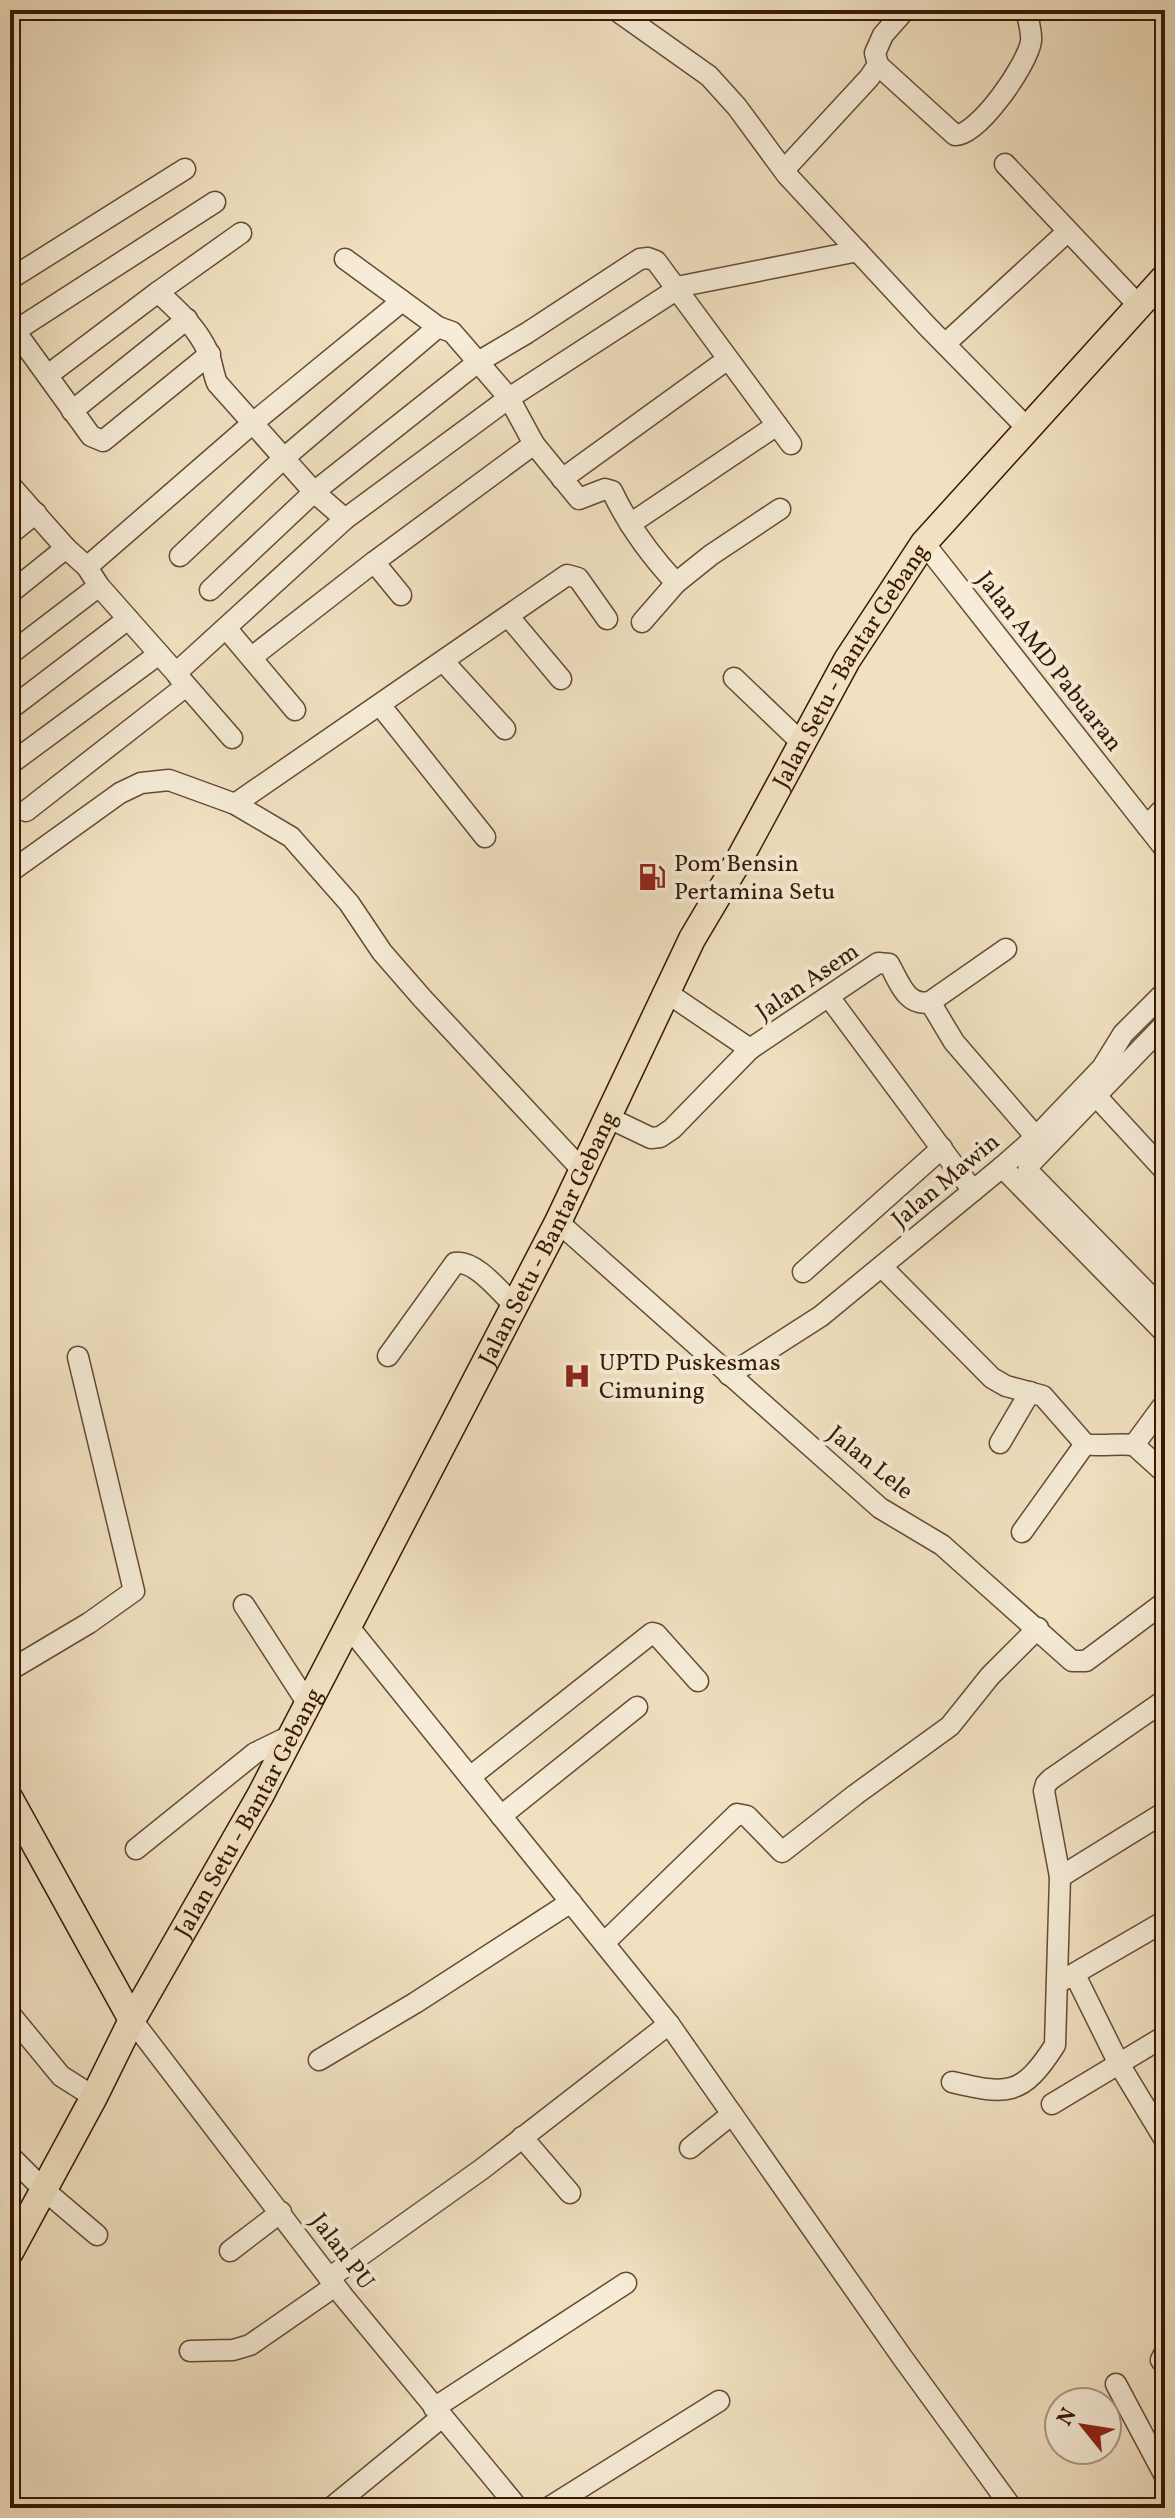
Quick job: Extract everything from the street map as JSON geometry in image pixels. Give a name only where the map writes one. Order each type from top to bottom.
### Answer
[{"type":"main road","name":"Jalan Setu - Bantar Gebang","points":[[10,2252],[132,2020],[232,1848],[308,1704],[558,1222],[692,939],[740,858],[847,660],[924,543],[1165,277]]},
{"type":"main road","points":[[10,1799],[132,2020]]},
{"type":"street","points":[[616,10],[709,76],[737,107],[784,170],[1028,429]]},
{"type":"street","points":[[905,10],[883,35],[875,53],[878,65],[955,135],[961,135],[973,127],[1013,82],[1031,41],[1026,10]]},
{"type":"street","points":[[784,170],[878,65]]},
{"type":"street","points":[[1005,164],[1140,307]]},
{"type":"street","points":[[10,279],[185,169]]},
{"type":"street","points":[[210,354],[103,441],[91,436],[12,328],[215,202]]},
{"type":"street","points":[[945,344],[1067,232]]},
{"type":"street","points":[[48,375],[241,233]]},
{"type":"street","points":[[26,811],[181,679],[226,628],[345,519],[509,398],[682,286],[858,251]]},
{"type":"street","points":[[345,259],[438,327],[452,332],[509,398],[534,444],[579,499],[610,490],[658,564],[676,583]]},
{"type":"street","points":[[210,590],[314,492],[478,362],[640,259],[656,261],[791,444]]},
{"type":"street","points":[[158,292],[187,319],[210,354],[217,383],[314,492],[345,519]]},
{"type":"street","points":[[87,567],[254,422],[402,301]]},
{"type":"street","points":[[72,411],[187,319]]},
{"type":"street","points":[[180,556],[284,458],[438,327]]},
{"type":"street","points":[[562,479],[728,359]]},
{"type":"street","points":[[630,524],[777,425]]},
{"type":"street","points":[[252,657],[534,444]]},
{"type":"street","points":[[10,485],[87,567],[99,586],[232,738]]},
{"type":"street","points":[[642,622],[676,583],[722,547],[780,509]]},
{"type":"street","points":[[10,534],[36,513]]},
{"type":"street","name":"Jalan AMD Pabuaran","points":[[924,543],[1165,849]]},
{"type":"street","points":[[10,593],[66,548]]},
{"type":"street","points":[[374,562],[401,595]]},
{"type":"street","points":[[235,804],[567,575],[573,574],[578,578],[607,619]]},
{"type":"street","points":[[10,654],[99,586]]},
{"type":"street","points":[[508,616],[561,679]]},
{"type":"street","points":[[10,709],[128,619]]},
{"type":"street","points":[[226,628],[295,710]]},
{"type":"street","points":[[10,764],[159,654]]},
{"type":"street","points":[[443,661],[505,729]]},
{"type":"street","points":[[734,678],[802,743]]},
{"type":"street","points":[[380,705],[485,837]]},
{"type":"street","points":[[10,872],[120,793],[141,783],[169,780],[235,804],[291,837],[349,903],[382,952],[422,998],[583,1171]]},
{"type":"street","points":[[1147,826],[1165,807]]},
{"type":"street","points":[[1006,949],[930,1002],[954,1042],[1036,1137]]},
{"type":"street","name":"Jalan Asem","points":[[666,992],[750,1049],[878,963],[889,964],[910,1000],[921,1004],[930,1002]]},
{"type":"street","points":[[829,997],[973,1191]]},
{"type":"street","points":[[1162,997],[1157,1011],[1165,1026],[1029,1165],[1028,1171],[1165,1311]]},
{"type":"street","name":"Jalan Mawin","points":[[729,1375],[821,1316],[1002,1167],[1036,1137],[1102,1068],[1123,1034],[1162,997]]},
{"type":"street","points":[[609,1118],[651,1138],[660,1137],[672,1129],[750,1049]]},
{"type":"street","points":[[1097,1097],[1165,1171]]},
{"type":"street","points":[[803,1272],[942,1148]]},
{"type":"street","points":[[1002,1167],[1165,1333]]},
{"type":"street","name":"Jalan Lele","points":[[558,1222],[880,1508],[942,1545],[1072,1661],[1086,1661],[1165,1602]]},
{"type":"street","points":[[388,1356],[455,1263],[464,1262],[473,1267],[515,1306]]},
{"type":"street","points":[[882,1267],[992,1378],[1006,1386],[1043,1396],[1085,1444],[1134,1445],[1165,1473]]},
{"type":"street","points":[[10,1670],[89,1623],[134,1591],[78,1357]]},
{"type":"street","points":[[1000,1443],[1030,1392]]},
{"type":"street","points":[[1134,1445],[1165,1403]]},
{"type":"street","points":[[1022,1532],[1085,1444]]},
{"type":"street","points":[[244,1605],[308,1704]]},
{"type":"street","points":[[348,1626],[669,2024],[902,2357],[1012,2508]]},
{"type":"street","points":[[604,1943],[737,1814],[747,1816],[782,1852],[950,1726],[990,1676],[1038,1628]]},
{"type":"street","points":[[470,1777],[652,1633],[698,1681]]},
{"type":"street","points":[[952,2082],[995,2092],[1016,2088],[1034,2072],[1055,2045],[1066,1979],[1056,1928],[1060,1877],[1044,1796],[1046,1784],[1165,1700]]},
{"type":"street","points":[[501,1816],[637,1707]]},
{"type":"street","points":[[136,1849],[255,1753],[290,1736]]},
{"type":"street","points":[[1060,1877],[1165,1812]]},
{"type":"street","points":[[319,2060],[415,2003],[571,1902]]},
{"type":"street","points":[[1066,1979],[1165,1921]]},
{"type":"street","points":[[1066,1979],[1165,2140]]},
{"type":"street","points":[[10,2014],[61,2076],[94,2097]]},
{"type":"street","name":"Jalan PU","points":[[132,2020],[332,2282],[518,2508]]},
{"type":"street","points":[[190,2351],[233,2350],[250,2345],[669,2024]]},
{"type":"street","points":[[1052,2104],[1165,2036]]},
{"type":"street","points":[[690,2148],[732,2114]]},
{"type":"street","points":[[522,2137],[570,2193]]},
{"type":"street","points":[[10,2156],[97,2235]]},
{"type":"street","points":[[230,2251],[281,2212]]},
{"type":"street","points":[[331,2508],[438,2413],[626,2283]]},
{"type":"street","points":[[1165,2352],[1161,2360],[1165,2365]]},
{"type":"street","points":[[1116,2384],[1165,2476]]},
{"type":"street","points":[[548,2508],[719,2401]]},
{"type":"place","name":"Pom Bensin Pertamina Setu","points":[[652,877]]},
{"type":"place","name":"UPTD Puskesmas Cimuning","points":[[577,1376]]}]
